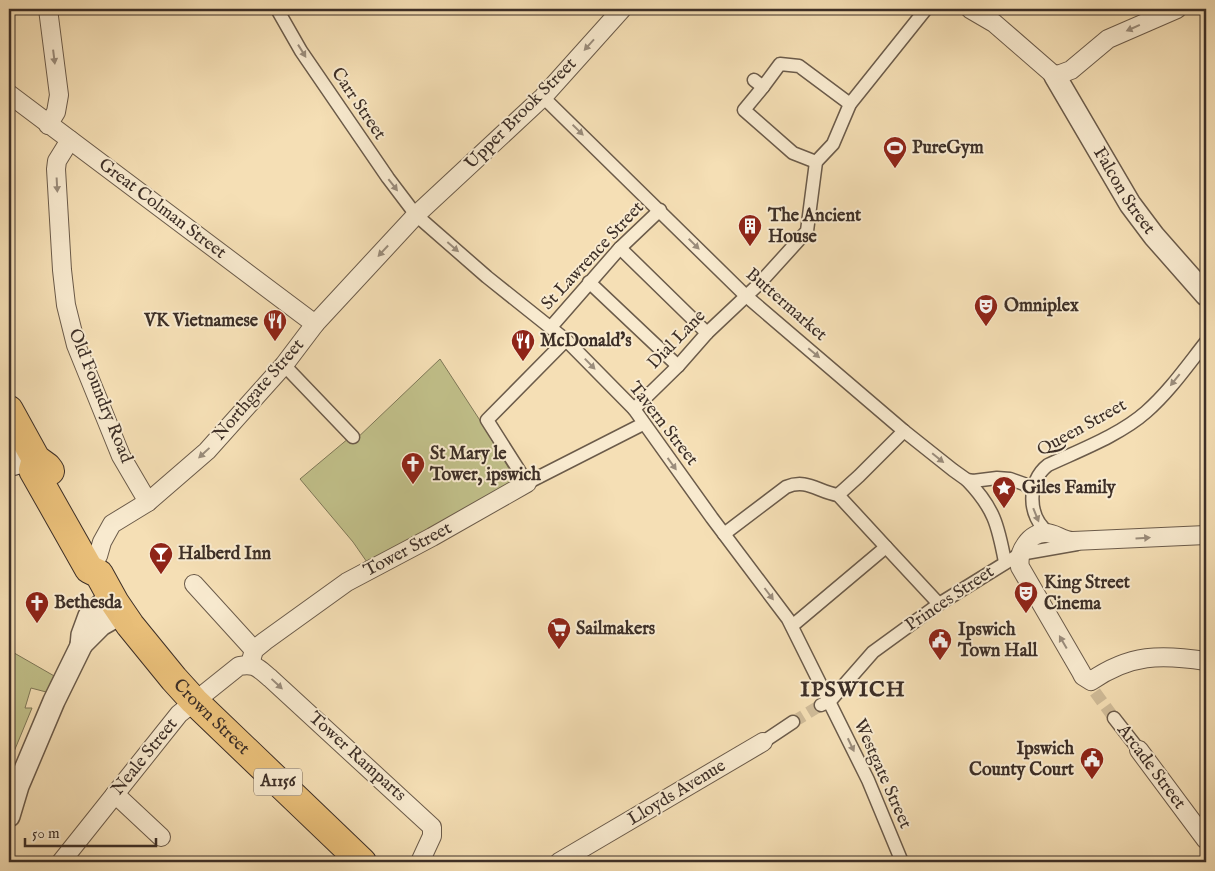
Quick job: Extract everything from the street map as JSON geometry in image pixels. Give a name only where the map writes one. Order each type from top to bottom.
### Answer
[{"type":"main road","name":"A1156","points":[[9,410],[26,459],[89,568],[109,588]]},
{"type":"main road","name":"Crown Street","points":[[109,588],[174,679],[194,701],[362,862]]},
{"type":"street","points":[[48,9],[59,95],[56,112],[48,125]]},
{"type":"street","name":"Carr Street","points":[[276,9],[307,59],[388,178],[416,215]]},
{"type":"street","name":"Upper Brook Street","points":[[416,215],[543,96],[622,9]]},
{"type":"street","points":[[850,104],[799,66],[780,64],[759,83],[744,110],[793,153],[816,162],[832,144],[850,104],[926,9]]},
{"type":"street","points":[[970,9],[994,23],[1056,76],[1071,70],[1108,39],[1178,9]]},
{"type":"street","name":"Falcon Street","points":[[1056,76],[1130,204],[1165,249],[1206,295]]},
{"type":"street","name":"Great Colman Street","points":[[9,94],[315,324]]},
{"type":"street","name":"Buttermarket","points":[[543,96],[745,295],[904,431],[967,480],[986,502],[993,514],[1000,537],[1012,558]]},
{"type":"street","name":"Old Foundry Road","points":[[70,140],[57,161],[56,169],[62,270],[70,322],[82,363],[121,456],[148,502]]},
{"type":"street","name":"Dial Lane","points":[[634,409],[678,366],[707,333],[745,295],[759,284],[807,231],[816,162]]},
{"type":"street","name":"St Lawrence Street","points":[[551,327],[620,248],[660,210]]},
{"type":"street","name":"Northgate Street","points":[[109,588],[102,542],[112,524],[148,502],[207,451],[284,364],[315,324],[416,215]]},
{"type":"street","name":"Tavern Street","points":[[416,215],[487,277],[566,340],[634,409],[643,424],[792,626],[826,703]]},
{"type":"street","points":[[620,248],[707,333]]},
{"type":"street","points":[[589,282],[678,366]]},
{"type":"street","points":[[527,483],[488,420],[566,340]]},
{"type":"street","name":"Queen Street","points":[[1033,490],[1036,480],[1048,465],[1106,438],[1145,413],[1162,397],[1206,342]]},
{"type":"street","points":[[284,364],[353,437]]},
{"type":"street","name":"Tower Street","points":[[194,701],[252,657],[265,641],[348,582],[527,483],[643,424]]},
{"type":"street","points":[[838,495],[904,431]]},
{"type":"street","points":[[967,480],[1010,479],[1024,484],[1033,490],[1032,503],[1035,514],[1046,533],[1035,536],[1012,558],[1020,566],[1083,676],[1093,686],[1116,667],[1149,657],[1177,656],[1206,661]]},
{"type":"street","points":[[724,534],[786,487],[795,483],[810,485],[838,495],[939,604]]},
{"type":"street","name":"Princes Street","points":[[1046,533],[1067,541],[1206,535]]},
{"type":"street","name":"Princes Street","points":[[826,703],[872,652],[939,604],[1012,558],[1094,541]]},
{"type":"street","points":[[792,626],[886,547]]},
{"type":"street","name":"Tower Ramparts","points":[[194,584],[252,657],[255,666],[432,826],[432,836],[420,862]]},
{"type":"street","points":[[9,816],[18,786],[50,709],[81,646],[82,635],[89,616],[109,588]]},
{"type":"street","name":"Neale Street","points":[[61,862],[179,714],[194,701]]},
{"type":"street","name":"Westgate Street","points":[[826,703],[868,780],[902,862]]},
{"type":"street","name":"Arcade Street","points":[[1114,718],[1206,840]]},
{"type":"street","name":"Lloyds Avenue","points":[[559,862],[793,722]]},
{"type":"street","points":[[115,794],[161,837]]},
{"type":"shaded area","points":[[440,359],[483,425],[518,484],[369,565],[353,542],[300,479],[349,438],[353,442]]},
{"type":"shaded area","points":[[9,650],[56,677],[50,693],[31,688],[25,708],[32,708],[9,768]]},
{"type":"tunnel","points":[[1095,692],[1114,718]]},
{"type":"tunnel","points":[[793,722],[821,705]]},
{"type":"place","name":"PureGym","points":[[895,169]]},
{"type":"place","name":"The Ancient House","points":[[750,247]]},
{"type":"place","name":"Omniplex","points":[[986,327]]},
{"type":"place","name":"VK Vietnamese","points":[[275,342]]},
{"type":"place","name":"McDonald's","points":[[523,362]]},
{"type":"place","name":"St Mary le Tower, ipswich","points":[[413,485]]},
{"type":"place","name":"Giles Family","points":[[1004,509]]},
{"type":"place","name":"Halberd Inn","points":[[161,575]]},
{"type":"place","name":"King Street Cinema","points":[[1026,614]]},
{"type":"place","name":"Bethesda","points":[[37,624]]},
{"type":"place","name":"Sailmakers","points":[[559,650]]},
{"type":"place","name":"Ipswich Town Hall","points":[[940,661]]},
{"type":"place","name":"Ipswich County Court","points":[[1092,780]]},
{"type":"district","name":"IPSWICH","points":[[853,690]]}]
